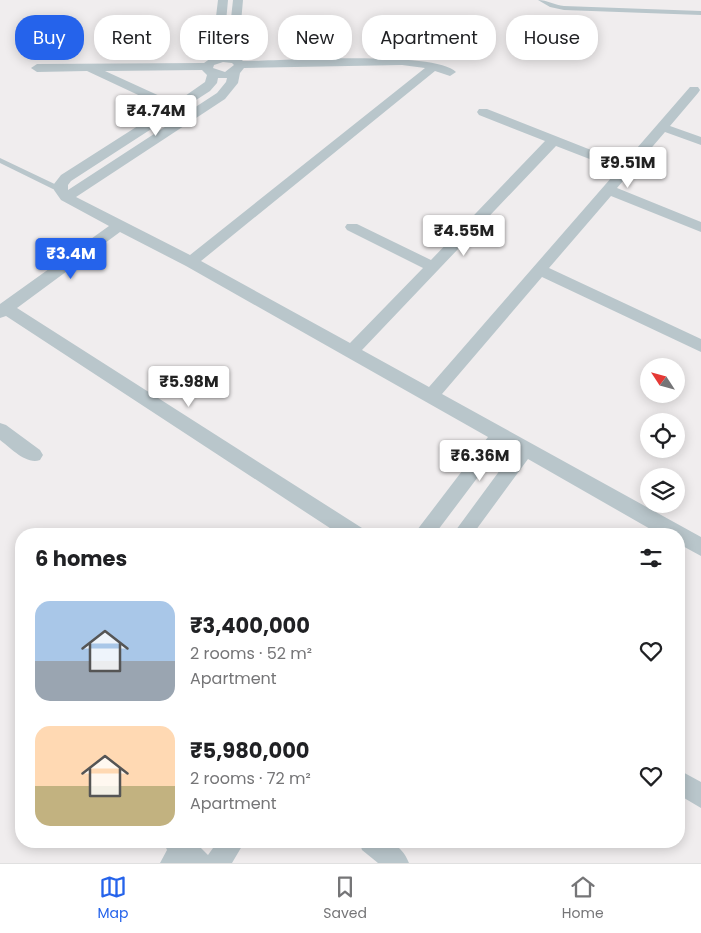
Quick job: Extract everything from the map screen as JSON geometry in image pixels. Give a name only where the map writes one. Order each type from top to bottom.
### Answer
[{"type":"street","points":[[223,0],[211,83],[176,108],[66,178],[61,184],[64,194],[119,226],[191,262],[499,436],[667,528]]},
{"type":"street","points":[[64,194],[221,96],[232,82],[235,66],[238,0]]},
{"type":"street","points":[[37,68],[402,62],[434,66],[450,72]]},
{"type":"street","points":[[212,66],[223,75],[235,66]]},
{"type":"street","points":[[191,262],[434,66]]},
{"type":"street","points":[[88,67],[176,108]]},
{"type":"street","points":[[430,396],[694,90]]},
{"type":"street","points":[[483,112],[626,169]]},
{"type":"street","points":[[662,127],[701,141]]},
{"type":"street","points":[[351,352],[554,140]]},
{"type":"street","points":[[608,190],[701,226]]},
{"type":"street","points":[[119,226],[3,310],[346,528]]},
{"type":"street","points":[[352,227],[434,267]]},
{"type":"street","points":[[540,270],[701,346]]},
{"type":"street","points":[[0,430],[34,455]]},
{"type":"street","points":[[428,528],[499,436]]},
{"type":"street","points":[[466,528],[525,450]]},
{"type":"street","points":[[685,538],[701,547]]},
{"type":"street","points":[[685,785],[701,796]]},
{"type":"street","points":[[216,863],[228,848]]},
{"type":"street","points":[[379,848],[397,863]]},
{"type":"lane","points":[[541,0],[552,6],[564,8],[701,13]]},
{"type":"lane","points":[[0,160],[64,194]]}]
